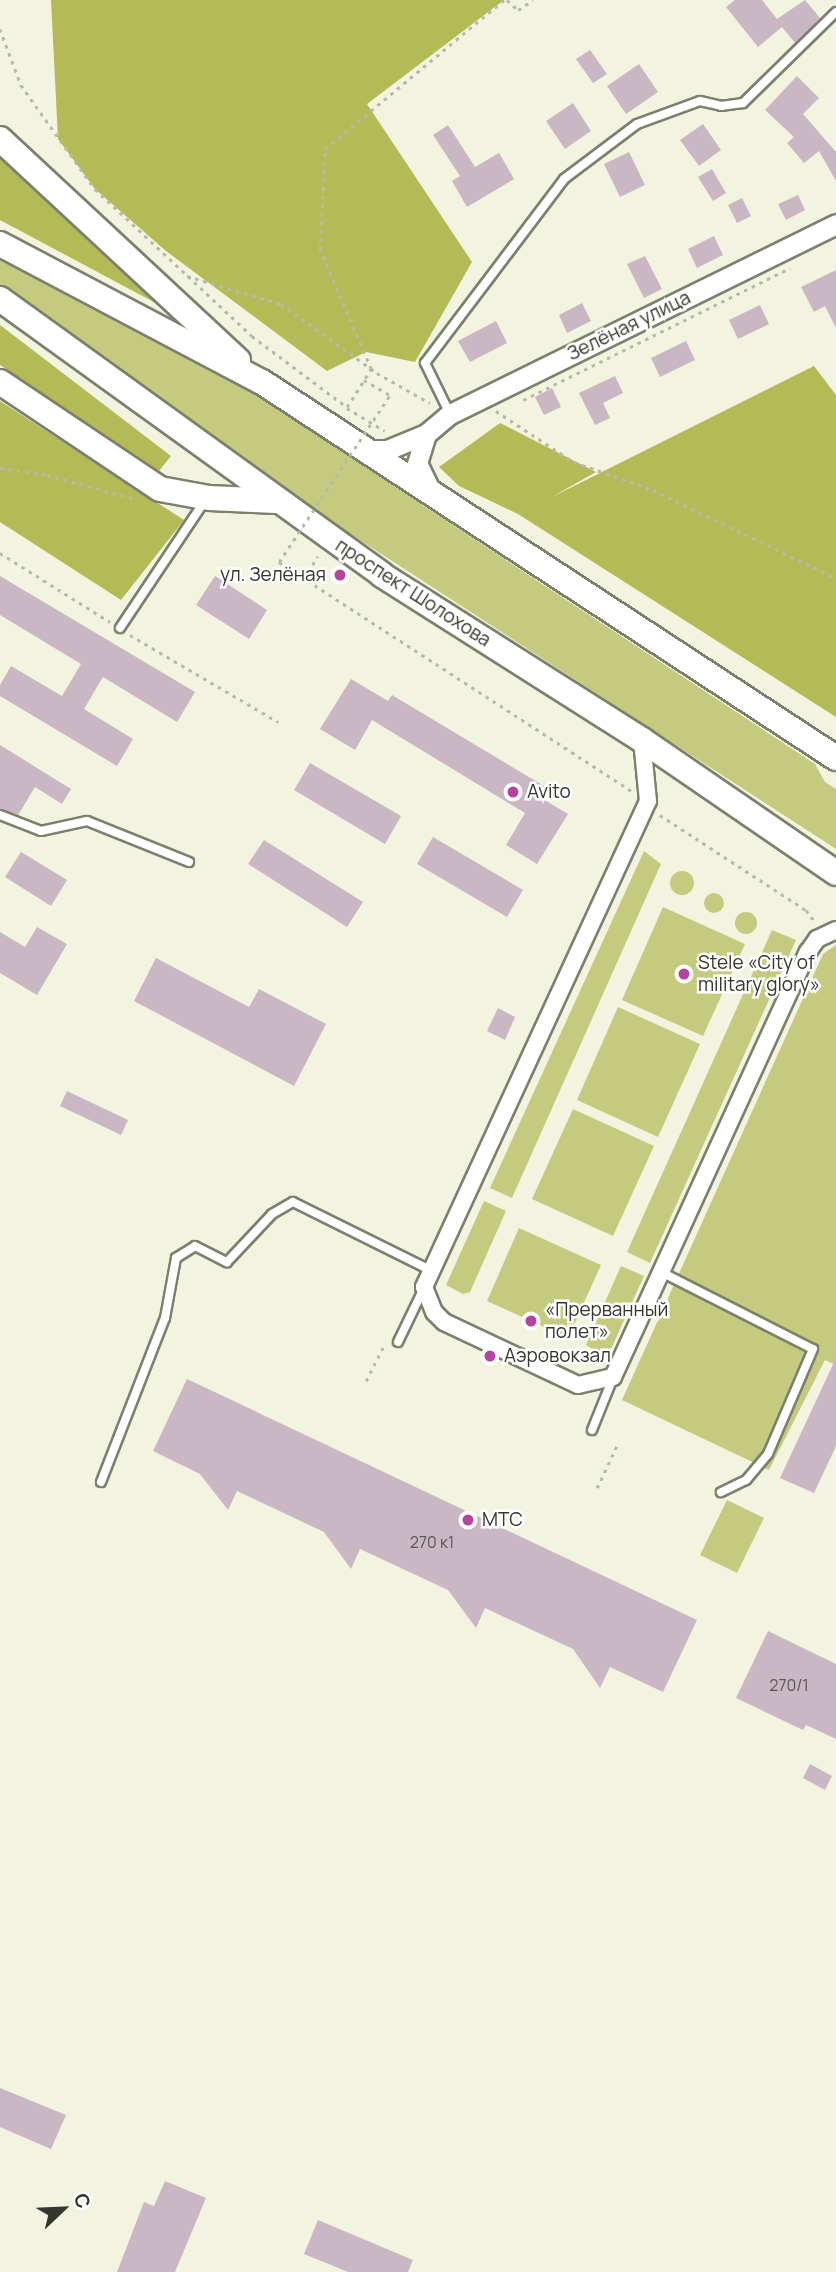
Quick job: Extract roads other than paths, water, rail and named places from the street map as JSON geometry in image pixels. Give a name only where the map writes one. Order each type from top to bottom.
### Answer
[{"type":"main road","points":[[0,139],[262,382]]},
{"type":"main road","points":[[0,244],[262,382],[836,758]]},
{"type":"main road","name":"проспект Шолохова","points":[[0,299],[330,538],[642,740],[836,873]]},
{"type":"main road","points":[[0,382],[160,489],[209,498],[277,501]]},
{"type":"street","name":"Зелёная улица","points":[[365,450],[387,450],[426,434],[450,414],[836,223]]},
{"type":"street","points":[[426,434],[417,463],[432,494]]},
{"type":"street","points":[[642,740],[648,801],[424,1287],[426,1300],[444,1322],[578,1385],[614,1377],[808,952],[830,932]]},
{"type":"lane","points":[[450,414],[425,363],[564,179],[637,124],[700,101],[721,106],[743,103],[836,12]]},
{"type":"lane","points":[[120,628],[209,498]]},
{"type":"lane","points":[[0,815],[41,831],[87,821],[189,862]]},
{"type":"lane","points":[[101,1482],[165,1318],[176,1258],[195,1246],[227,1262],[272,1214],[293,1202],[432,1271]]},
{"type":"lane","points":[[661,1272],[813,1349],[768,1454],[746,1480],[721,1492]]},
{"type":"lane","points":[[398,1342],[424,1287]]},
{"type":"lane","points":[[592,1430],[614,1377]]},
{"type":"place","name":"ул. Зелёная","points":[[340,575]]},
{"type":"place","name":"Avito","points":[[513,792]]},
{"type":"place","name":"Stele «Сity of military glory»","points":[[684,974]]},
{"type":"place","name":"«Пpepвaнный пoлeт»","points":[[531,1321]]},
{"type":"place","name":"Аэровокзал","points":[[490,1356]]},
{"type":"place","name":"МТС","points":[[468,1520]]}]
